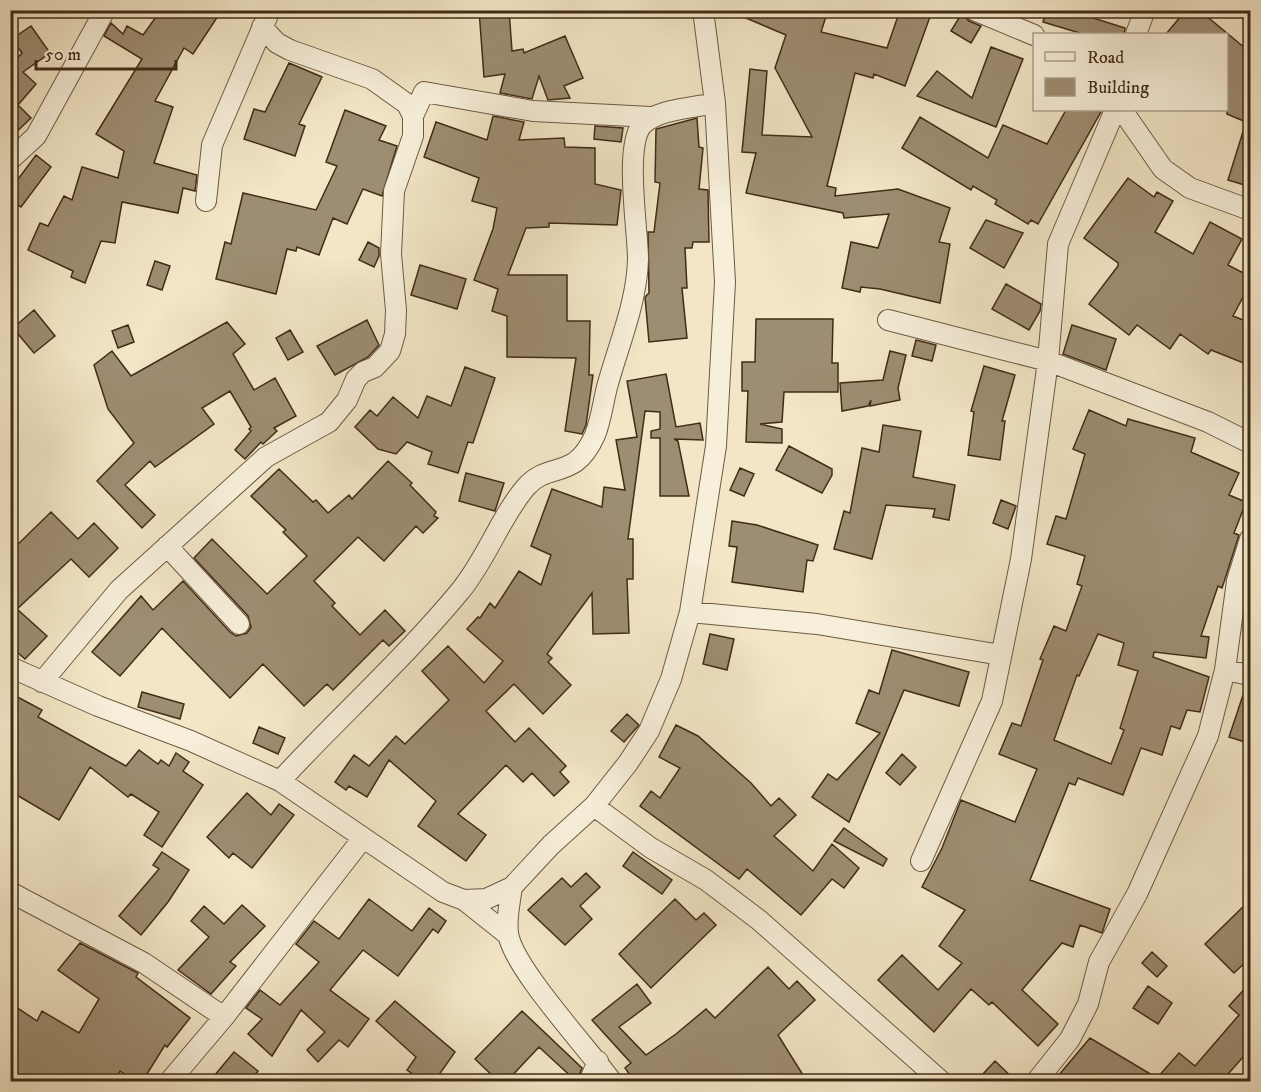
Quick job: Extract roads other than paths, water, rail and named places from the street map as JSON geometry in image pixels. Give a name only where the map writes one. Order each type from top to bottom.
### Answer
[{"type":"street","points":[[10,160],[36,136],[105,10]]},
{"type":"street","points":[[464,900],[486,900],[512,887],[551,845],[594,806],[628,763],[649,731],[671,679],[690,612],[716,446],[725,282],[715,104],[703,10]]},
{"type":"street","points":[[974,10],[1033,34]]},
{"type":"street","points":[[1136,33],[1145,10]]},
{"type":"street","points":[[42,681],[119,590],[266,457],[329,422],[347,400],[356,379],[363,372],[375,367],[390,351],[395,334],[396,310],[391,254],[394,191],[413,136],[413,116],[408,104],[379,83],[277,43],[266,19]]},
{"type":"street","points":[[206,201],[212,145],[266,19]]},
{"type":"street","points":[[413,116],[424,92],[533,111],[651,117],[715,104]]},
{"type":"street","points":[[921,861],[992,701],[1021,559],[1048,361],[1058,244],[1115,111]]},
{"type":"street","points":[[1123,111],[1163,169],[1190,188],[1251,210]]},
{"type":"street","points":[[280,781],[461,590],[488,553],[512,506],[526,486],[538,476],[562,470],[582,459],[595,434],[629,314],[638,260],[634,207],[634,140],[640,127],[651,117]]},
{"type":"street","points":[[888,320],[1048,361],[1208,422],[1251,443]]},
{"type":"street","points":[[1036,1082],[1070,1039],[1088,1004],[1100,962],[1137,894],[1208,736],[1225,670],[1237,581],[1251,539]]},
{"type":"street","points":[[167,546],[239,624]]},
{"type":"street","points":[[690,612],[817,624],[1001,655]]},
{"type":"street","points":[[10,667],[191,741],[280,781],[444,892],[464,900],[508,935],[534,982],[612,1082]]},
{"type":"street","points":[[1225,670],[1251,675]]},
{"type":"street","points":[[594,806],[651,848],[706,880],[759,920],[942,1082]]},
{"type":"street","points":[[169,1082],[224,1017],[363,838]]},
{"type":"street","points":[[508,935],[512,887]]},
{"type":"street","points":[[10,892],[144,963],[224,1017]]},
{"type":"street","points":[[589,1082],[597,1061]]}]
